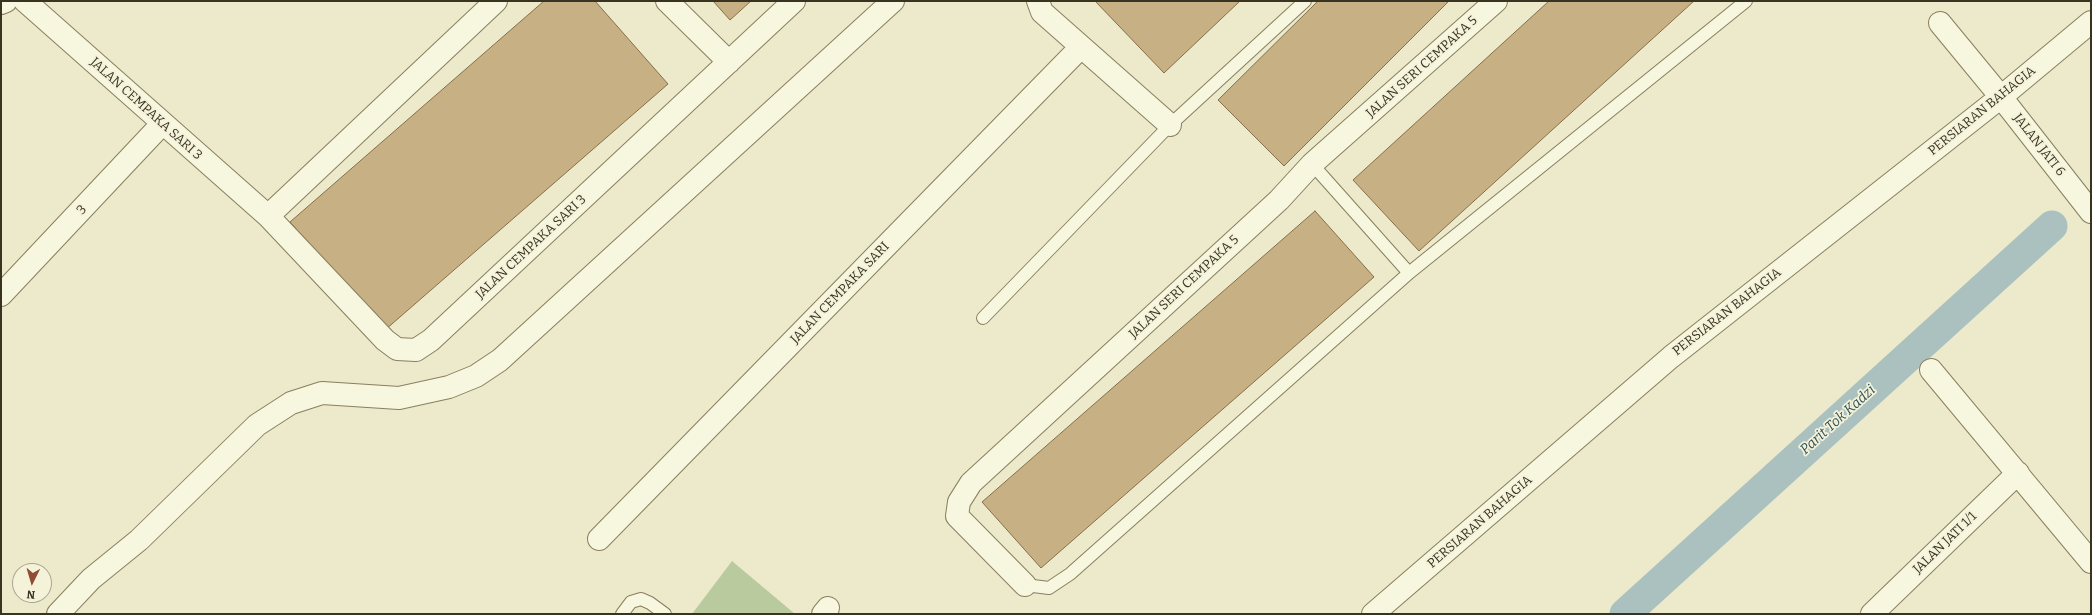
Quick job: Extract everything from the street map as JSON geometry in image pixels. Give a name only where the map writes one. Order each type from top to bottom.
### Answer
[{"type":"street","points":[[1,3],[6,1]]},
{"type":"street","points":[[268,216],[496,1]]},
{"type":"street","points":[[667,1],[729,62]]},
{"type":"street","name":"JALAN CEMPAKA SARI 3","points":[[36,5],[162,124],[268,216],[385,340],[397,349],[416,350],[431,340],[794,1]]},
{"type":"street","points":[[58,614],[91,579],[139,540],[257,425],[291,403],[322,393],[399,398],[449,387],[476,376],[500,360],[893,1]]},
{"type":"street","points":[[1038,1],[1042,12],[1170,126]]},
{"type":"street","name":"JALAN SERI CEMPAKA 5","points":[[1025,584],[957,516],[959,502],[971,483],[1279,200],[1312,164],[1496,1]]},
{"type":"street","name":"PERSIARAN BAHAGIA","points":[[1373,614],[1670,357],[2001,97],[2091,22]]},
{"type":"street","name":"JALAN JATI 6","points":[[1940,23],[2001,97],[2091,212]]},
{"type":"street","name":"JALAN CEMPAKA SARI","points":[[599,539],[1081,47]]},
{"type":"street","name":"3","points":[[1,295],[162,124]]},
{"type":"street","points":[[1931,370],[2091,562]]},
{"type":"street","name":"JALAN JATI 1/1","points":[[1872,614],[2018,473]]},
{"type":"lane","points":[[983,318],[1170,126],[1305,1]]},
{"type":"lane","points":[[1025,584],[1049,588],[1070,574],[1409,273],[1746,1]]},
{"type":"lane","points":[[1312,164],[1409,273]]},
{"type":"lane","points":[[622,614],[631,602],[640,599],[650,602],[665,614]]},
{"type":"green space","points":[[732,561],[795,614],[692,614]]},
{"type":"building","points":[[544,1],[595,1],[668,84],[385,330],[290,222]]},
{"type":"building","points":[[713,1],[751,1],[730,20]]},
{"type":"building","points":[[1095,1],[1240,1],[1164,73]]},
{"type":"building","points":[[1318,1],[1449,1],[1284,166],[1218,100]]},
{"type":"building","points":[[1549,1],[1694,1],[1419,251],[1353,180]]},
{"type":"building","points":[[1315,211],[1374,277],[1041,568],[982,502]]},
{"type":"waterway","name":"Parit Tok Kadzi","points":[[1625,614],[2052,226]]}]
